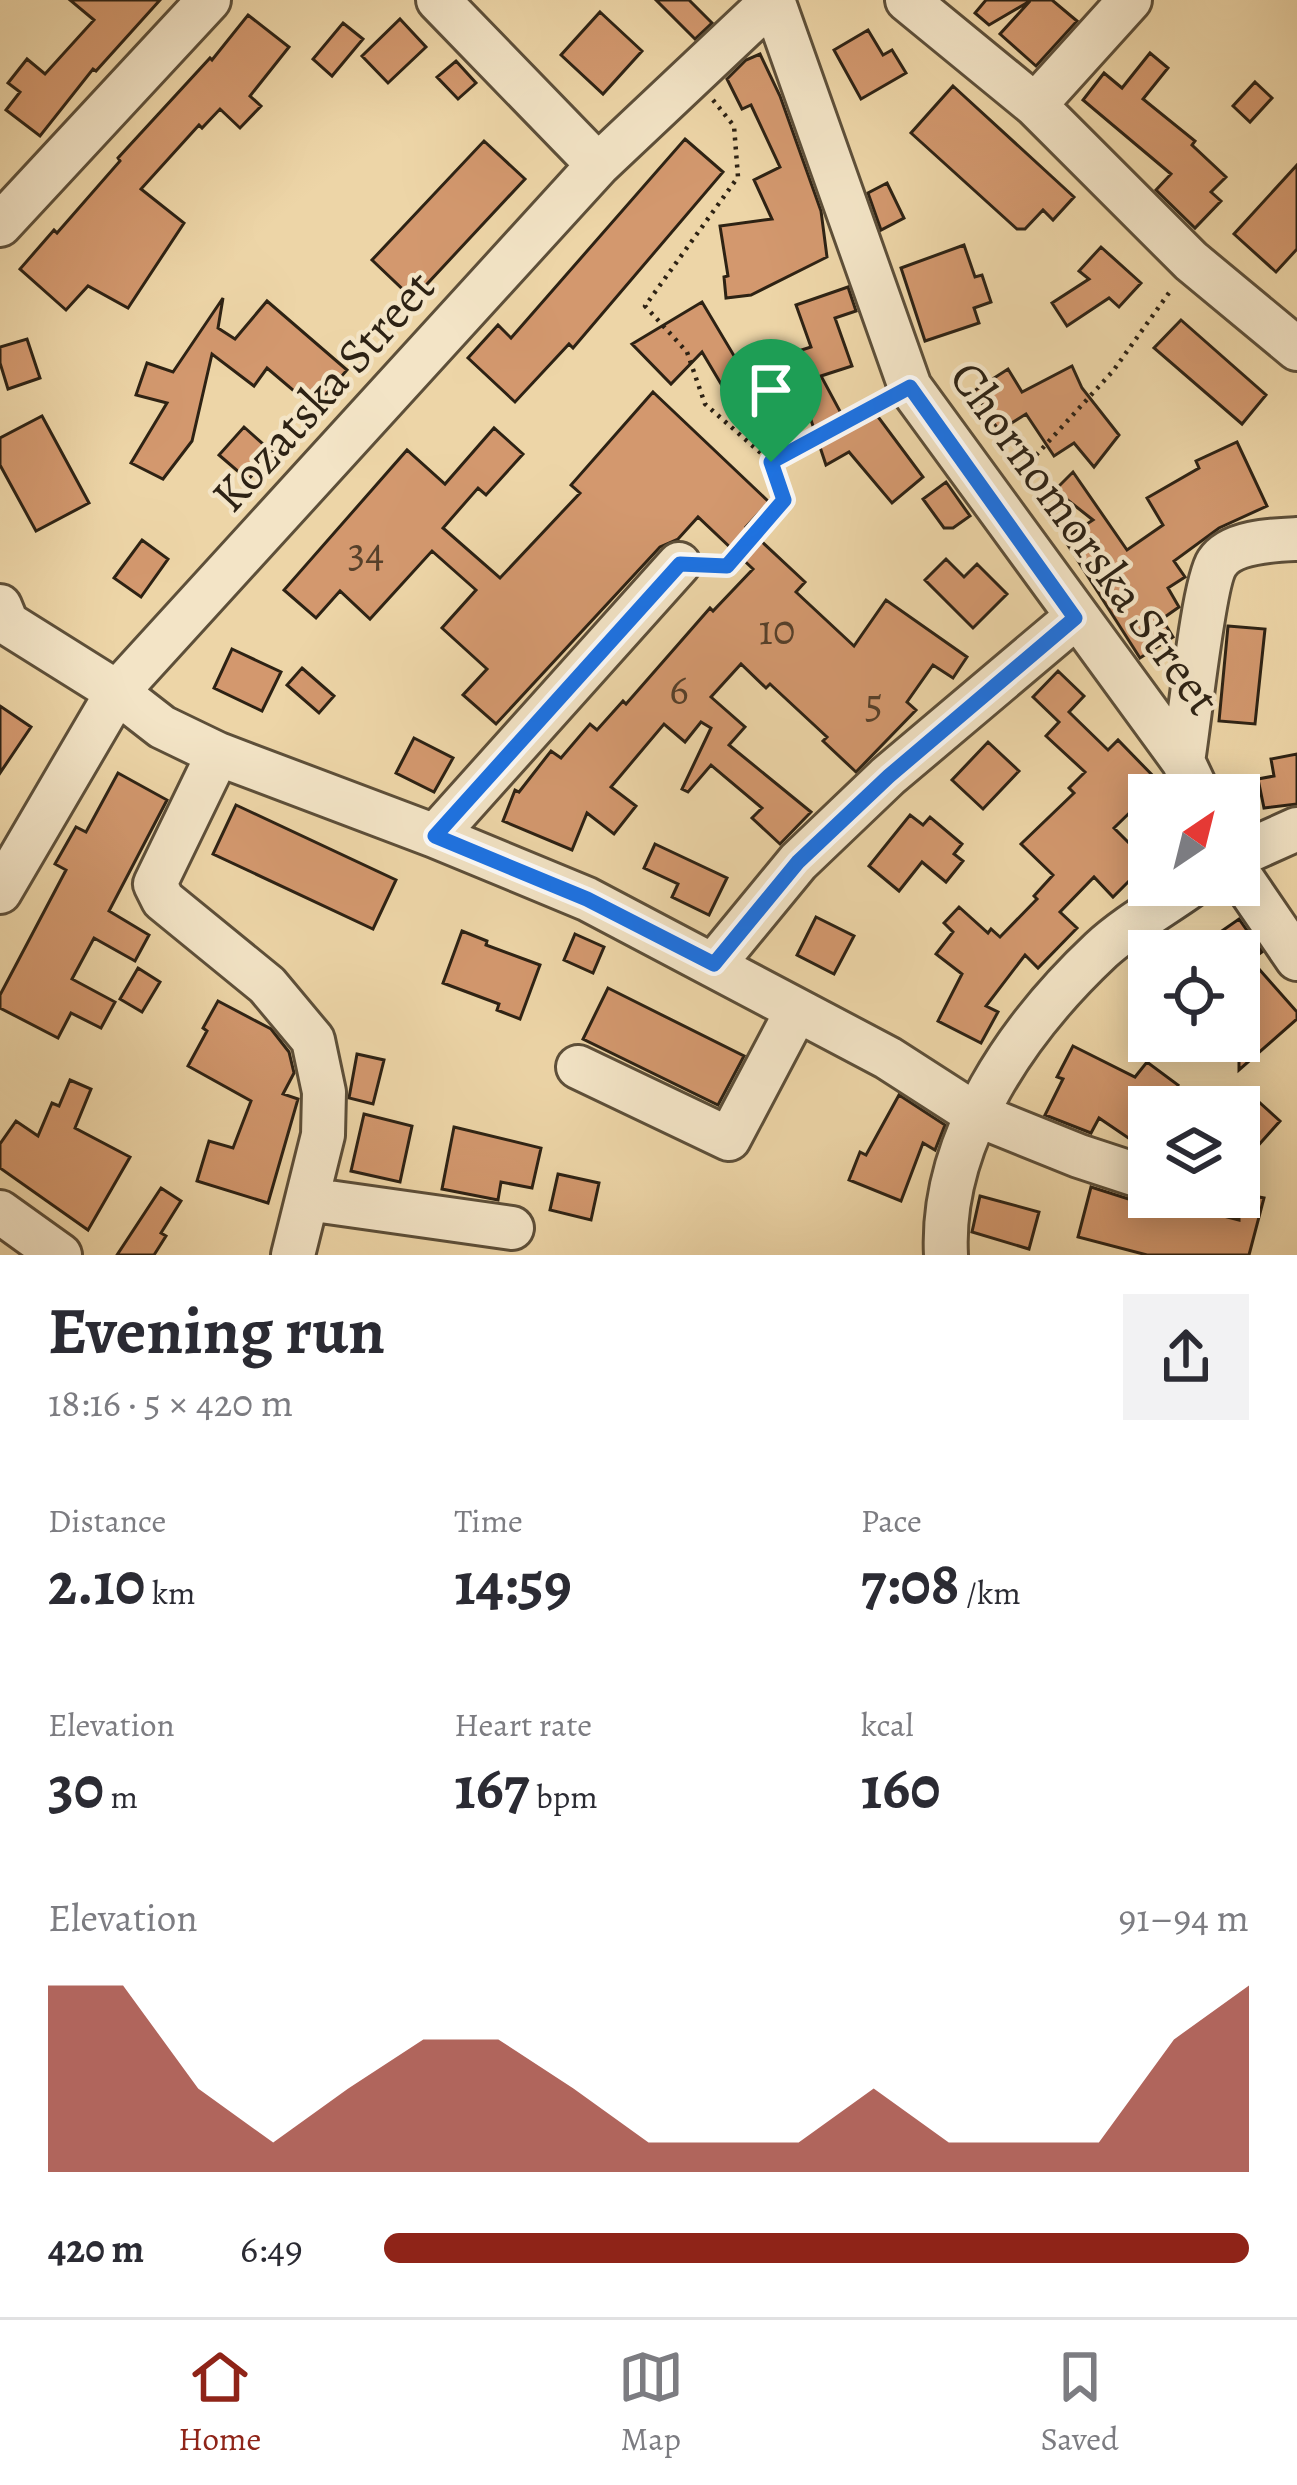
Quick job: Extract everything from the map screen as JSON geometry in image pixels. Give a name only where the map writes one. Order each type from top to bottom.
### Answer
[{"type":"street","points":[[0,225],[209,0]]},
{"type":"street","points":[[439,0],[598,166]]},
{"type":"street","name":"Kozatska Street","points":[[0,892],[117,692],[598,166],[773,0]]},
{"type":"street","name":"Chornomorska Street","points":[[773,0],[910,387],[1188,774]]},
{"type":"street","points":[[907,0],[1035,105],[1192,261],[1297,349]]},
{"type":"street","points":[[1035,105],[1130,0]]},
{"type":"street","points":[[1191,774],[1208,595],[1217,563],[1234,549],[1297,539]]},
{"type":"street","points":[[435,836],[680,564]]},
{"type":"street","points":[[2,617],[162,727],[218,754],[587,899],[888,1058],[975,1114],[1128,1171]]},
{"type":"street","points":[[714,964],[813,848],[889,776],[1075,618]]},
{"type":"street","points":[[218,754],[155,884],[164,900],[267,985],[313,1040],[324,1092],[323,1135],[293,1255]]},
{"type":"street","points":[[1260,846],[1297,829]]},
{"type":"street","points":[[1260,904],[1297,958]]},
{"type":"street","points":[[946,1255],[944,1215],[975,1114],[1033,1027],[1102,948],[1162,906]]},
{"type":"street","points":[[578,1067],[730,1139],[796,1012]]},
{"type":"street","points":[[308,1199],[512,1228]]},
{"type":"street","points":[[0,1212],[60,1255]]},
{"type":"path","points":[[680,564],[727,566],[784,500],[771,462],[705,404],[687,352],[644,306],[738,177],[734,126],[694,75]]},
{"type":"path","points":[[992,503],[1113,371],[1192,261]]},
{"type":"path","points":[[771,462],[910,387]]},
{"type":"building","points":[[70,0],[160,0],[93,69],[40,136],[6,110],[20,92],[8,83],[27,59],[45,74],[94,20]]},
{"type":"building","points":[[656,0],[689,0],[712,23],[695,39]]},
{"type":"building","points":[[986,0],[1052,0],[1077,21],[1036,66],[1000,34],[1030,1],[989,25],[975,13]]},
{"type":"building","points":[[600,12],[642,51],[603,94],[561,55]]},
{"type":"building","points":[[248,15],[289,47],[250,96],[261,106],[240,128],[220,109],[202,128],[199,125],[141,189],[184,223],[128,308],[88,286],[66,310],[20,269]]},
{"type":"building","points":[[400,19],[426,47],[388,83],[362,56]]},
{"type":"building","points":[[343,23],[363,39],[332,76],[313,59]]},
{"type":"building","points":[[868,30],[883,55],[892,50],[906,73],[861,99],[834,50]]},
{"type":"building","points":[[1150,53],[1168,68],[1143,99],[1195,141],[1192,145],[1226,177],[1211,192],[1221,201],[1195,228],[1156,190],[1171,174],[1083,100],[1104,73],[1122,88]]},
{"type":"building","points":[[760,54],[821,211],[827,257],[751,295],[726,298],[724,277],[728,276],[720,226],[772,219],[754,180],[780,167],[751,105],[742,109],[727,79],[746,60]]},
{"type":"building","points":[[456,61],[476,83],[458,99],[437,77]]},
{"type":"building","points":[[1255,82],[1272,98],[1250,122],[1233,106]]},
{"type":"building","points":[[953,86],[1074,197],[1053,220],[1043,210],[1025,229],[1017,229],[911,133]]},
{"type":"building","points":[[685,139],[723,172],[573,348],[569,344],[515,402],[468,358],[498,325],[511,338]]},
{"type":"building","points":[[484,141],[525,179],[413,299],[372,260]]},
{"type":"building","points":[[1297,165],[1297,249],[1276,272],[1234,234]]},
{"type":"building","points":[[887,183],[904,218],[881,230],[868,193]]},
{"type":"building","points":[[964,245],[975,277],[982,275],[991,302],[974,308],[979,323],[925,341],[901,268]]},
{"type":"building","points":[[1101,247],[1141,283],[1119,307],[1109,298],[1067,326],[1052,303],[1089,279],[1079,271]]},
{"type":"building","points":[[848,287],[856,311],[835,318],[852,366],[821,376],[850,430],[876,414],[923,477],[892,503],[849,452],[826,465],[789,354],[811,347],[796,305]]},
{"type":"building","points":[[223,298],[218,328],[235,339],[267,301],[347,370],[314,408],[267,368],[254,386],[212,354],[192,441],[163,479],[131,463],[167,403],[136,395],[147,363],[173,372]]},
{"type":"building","points":[[702,302],[777,428],[755,441],[702,352],[671,384],[632,344]]},
{"type":"building","points":[[1181,320],[1266,395],[1242,424],[1154,348]]},
{"type":"building","points":[[27,339],[40,378],[8,389],[0,347]]},
{"type":"building","points":[[1072,366],[1082,388],[1119,435],[1094,467],[1074,443],[1054,456],[1026,414],[999,431],[974,391],[1008,369],[1022,392]]},
{"type":"building","points":[[653,392],[769,502],[746,527],[805,582],[796,592],[854,646],[886,600],[967,657],[953,678],[933,665],[907,702],[916,710],[856,772],[823,741],[827,737],[741,664],[711,697],[745,727],[729,745],[811,812],[780,844],[752,818],[762,808],[711,765],[688,792],[682,789],[711,728],[701,722],[685,742],[664,724],[611,787],[636,806],[614,834],[587,813],[572,850],[503,821],[515,790],[519,792],[551,751],[561,758],[590,724],[597,730],[623,701],[626,704],[710,608],[713,611],[753,569],[698,517],[678,539],[660,547],[496,724],[463,695],[487,669],[442,628],[476,590],[432,551],[370,619],[340,591],[316,618],[284,590],[407,450],[445,484],[494,428],[523,454],[486,495],[478,488],[443,528],[500,578],[580,493],[571,485]]},
{"type":"building","points":[[42,416],[89,503],[36,531],[0,465],[0,438]]},
{"type":"building","points":[[244,427],[272,452],[248,480],[219,455]]},
{"type":"building","points":[[1237,442],[1267,506],[1219,528],[1174,561],[1185,577],[1168,588],[1179,607],[1162,619],[1173,637],[1140,658],[1064,539],[1093,520],[1055,490],[1073,472],[1127,550],[1163,525],[1147,498],[1199,468],[1196,461]]},
{"type":"building","points":[[946,482],[970,516],[953,528],[944,528],[923,499]]},
{"type":"building","points":[[142,540],[168,559],[141,597],[114,578]]},
{"type":"building","points":[[946,559],[964,577],[977,564],[1007,594],[973,628],[925,580]]},
{"type":"building","points":[[1228,626],[1265,629],[1255,724],[1219,721]]},
{"type":"building","points":[[232,649],[281,672],[262,711],[214,688]]},
{"type":"building","points":[[302,668],[334,696],[319,713],[287,685]]},
{"type":"building","points":[[1058,671],[1084,696],[1069,712],[1108,750],[1118,740],[1151,774],[1128,774],[1128,814],[1114,828],[1128,842],[1128,882],[1113,897],[1094,877],[1060,912],[1077,928],[1038,968],[1025,955],[986,1006],[998,1012],[981,1043],[938,1021],[962,974],[936,954],[953,932],[944,923],[959,907],[988,933],[991,929],[1000,937],[1037,899],[1034,896],[1053,875],[1021,844],[1074,793],[1069,788],[1085,772],[1046,736],[1059,722],[1033,697]]},
{"type":"building","points":[[0,706],[31,727],[0,773]]},
{"type":"building","points":[[414,738],[453,758],[434,792],[396,773]]},
{"type":"building","points":[[988,742],[1019,771],[983,809],[952,780]]},
{"type":"building","points":[[1297,754],[1297,804],[1264,808],[1260,779],[1274,776],[1271,759]]},
{"type":"building","points":[[118,773],[167,800],[109,911],[149,935],[135,961],[94,938],[72,979],[115,1002],[101,1028],[71,1013],[58,1038],[0,1008],[0,995],[66,870],[55,864],[76,827],[86,832]]},
{"type":"building","points":[[236,805],[396,880],[373,929],[213,854]]},
{"type":"building","points":[[910,815],[923,825],[930,817],[962,844],[954,854],[963,861],[946,882],[922,862],[899,891],[869,866]]},
{"type":"building","points":[[655,844],[727,878],[709,915],[672,897],[678,884],[644,868]]},
{"type":"building","points":[[816,917],[854,936],[834,974],[797,955]]},
{"type":"building","points":[[1239,919],[1247,930],[1223,930]]},
{"type":"building","points":[[462,931],[540,965],[520,1019],[497,1010],[499,1004],[443,983]]},
{"type":"building","points":[[575,934],[604,947],[593,973],[564,960]]},
{"type":"building","points":[[138,968],[160,982],[142,1012],[120,999]]},
{"type":"building","points":[[1260,970],[1297,1012],[1297,1019],[1260,1052]]},
{"type":"building","points":[[608,988],[744,1056],[718,1105],[583,1039]]},
{"type":"building","points":[[218,1001],[271,1029],[289,1052],[294,1073],[283,1094],[298,1099],[268,1203],[197,1181],[209,1141],[233,1148],[251,1101],[188,1066]]},
{"type":"building","points":[[1073,1046],[1135,1077],[1147,1062],[1178,1085],[1128,1086],[1128,1138],[1099,1118],[1091,1133],[1045,1115],[1063,1079],[1057,1077]]},
{"type":"building","points":[[357,1054],[384,1060],[373,1104],[349,1098]]},
{"type":"building","points":[[70,1080],[91,1089],[75,1128],[130,1157],[88,1230],[0,1168],[0,1144],[16,1121],[38,1136],[52,1103],[59,1106]]},
{"type":"building","points":[[899,1095],[945,1125],[935,1150],[923,1143],[901,1201],[849,1180],[860,1152],[866,1155]]},
{"type":"building","points":[[1260,1103],[1280,1121],[1260,1143]]},
{"type":"building","points":[[364,1114],[412,1126],[400,1182],[351,1171]]},
{"type":"building","points":[[454,1127],[541,1148],[532,1188],[501,1182],[498,1200],[442,1189]]},
{"type":"building","points":[[558,1174],[599,1183],[591,1220],[550,1210]]},
{"type":"building","points":[[1091,1187],[1128,1199],[1128,1218],[1259,1218],[1249,1255],[1147,1255],[1078,1237]]},
{"type":"building","points":[[161,1188],[181,1201],[154,1255],[117,1255]]},
{"type":"building","points":[[980,1196],[1039,1212],[1029,1249],[972,1232]]},
{"type":"route","points":[[910,387],[1075,618],[889,776],[798,862],[714,964],[587,899],[435,836],[680,564],[727,566],[784,500],[771,462],[910,387]]}]
